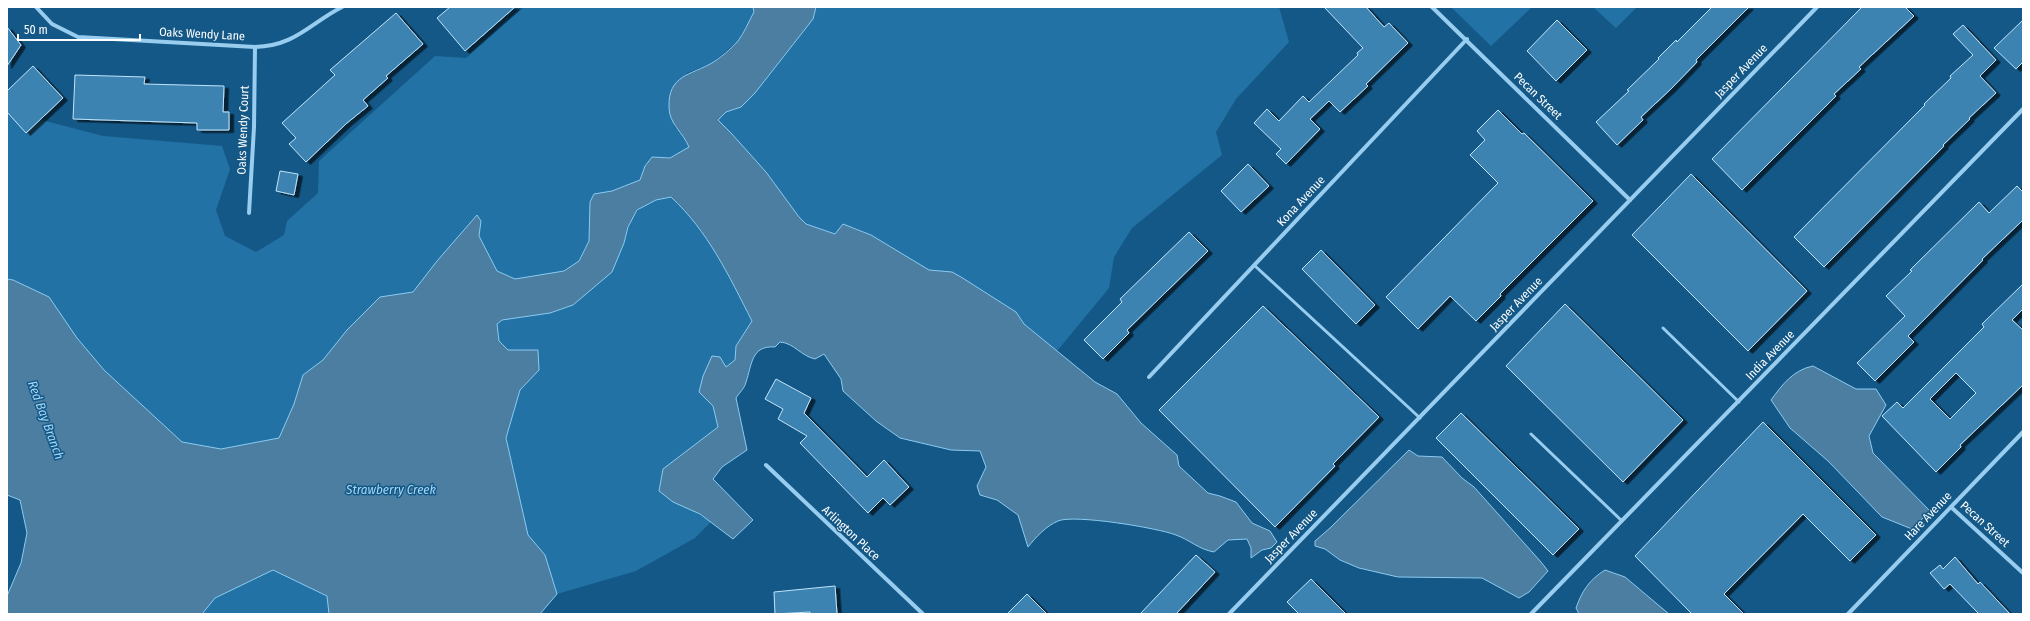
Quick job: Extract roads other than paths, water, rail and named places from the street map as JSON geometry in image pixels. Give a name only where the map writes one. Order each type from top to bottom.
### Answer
[{"type":"street","name":"Oaks Wendy Lane","points":[[36,7],[52,24],[78,36],[255,47],[269,46],[290,40],[342,7]]},
{"type":"street","points":[[40,12],[45,7]]},
{"type":"street","name":"Pecan Street","points":[[1432,7],[1630,200]]},
{"type":"street","name":"Jasper Avenue","points":[[1229,614],[1817,7]]},
{"type":"street","name":"Kona Avenue","points":[[1149,377],[1466,39]]},
{"type":"street","name":"Oaks Wendy Court","points":[[249,213],[254,127],[255,47]]},
{"type":"street","name":"India Avenue","points":[[1531,614],[2023,109]]},
{"type":"street","name":"Hare Avenue","points":[[1848,614],[2023,432]]},
{"type":"street","name":"Arlington Place","points":[[766,466],[923,614]]},
{"type":"street","name":"Pecan Street","points":[[1951,507],[2023,573]]},
{"type":"lane","points":[[1254,265],[1420,418]]},
{"type":"lane","points":[[1663,328],[1739,402]]},
{"type":"lane","points":[[1531,434],[1622,521]]},
{"type":"water","name":"Strawberry Creek","points":[[753,7],[816,7],[813,19],[755,93],[741,107],[726,112],[718,120],[766,172],[799,217],[806,224],[835,234],[843,224],[871,235],[929,270],[952,272],[1016,312],[1024,324],[1095,382],[1117,394],[1141,423],[1177,455],[1179,466],[1208,493],[1236,502],[1252,523],[1270,531],[1277,542],[1271,548],[1262,550],[1251,558],[1251,548],[1247,539],[1228,540],[1214,552],[1203,549],[1181,537],[1166,532],[1116,523],[1081,519],[1067,519],[1054,523],[1034,539],[1028,547],[1018,515],[997,500],[980,495],[977,486],[986,467],[980,451],[951,450],[900,438],[876,421],[843,391],[841,379],[824,354],[815,359],[785,343],[780,342],[775,347],[761,349],[757,353],[751,363],[745,384],[736,398],[747,450],[722,467],[713,479],[753,520],[733,539],[700,514],[673,502],[659,491],[663,469],[718,427],[713,406],[699,392],[703,376],[712,356],[720,357],[726,367],[735,360],[736,346],[752,321],[726,271],[707,239],[684,210],[671,197],[656,200],[637,210],[628,227],[624,243],[612,272],[573,305],[550,313],[502,320],[497,324],[499,341],[508,350],[538,350],[539,370],[520,390],[506,438],[528,535],[545,555],[557,594],[540,614],[329,614],[327,596],[273,570],[215,598],[202,614],[7,614],[7,596],[21,563],[27,533],[20,500],[7,495],[7,279],[13,280],[49,297],[77,338],[104,370],[182,442],[221,449],[279,438],[294,404],[303,375],[323,360],[347,330],[380,297],[413,292],[437,261],[477,215],[481,221],[479,236],[497,271],[515,279],[564,271],[579,261],[589,241],[590,202],[594,194],[612,191],[640,180],[645,166],[652,157],[670,158],[689,147],[671,118],[669,107],[672,88],[682,78],[712,63],[738,41],[754,12]]},
{"type":"water","points":[[1813,366],[1856,389],[1876,389],[1886,405],[1869,436],[1873,453],[1930,511],[1912,529],[1882,517],[1828,461],[1790,428],[1771,400],[1789,379],[1800,371]]},
{"type":"water","points":[[1409,450],[1418,456],[1442,457],[1462,478],[1474,487],[1541,562],[1548,571],[1529,592],[1519,598],[1482,578],[1398,577],[1359,568],[1340,560],[1325,549],[1315,546],[1315,541]]},
{"type":"water","points":[[1605,570],[1625,577],[1669,614],[1579,614],[1576,608],[1581,596],[1590,582]]},
{"type":"water label","name":"Red Bay Branch","points":[[46,420]]}]
